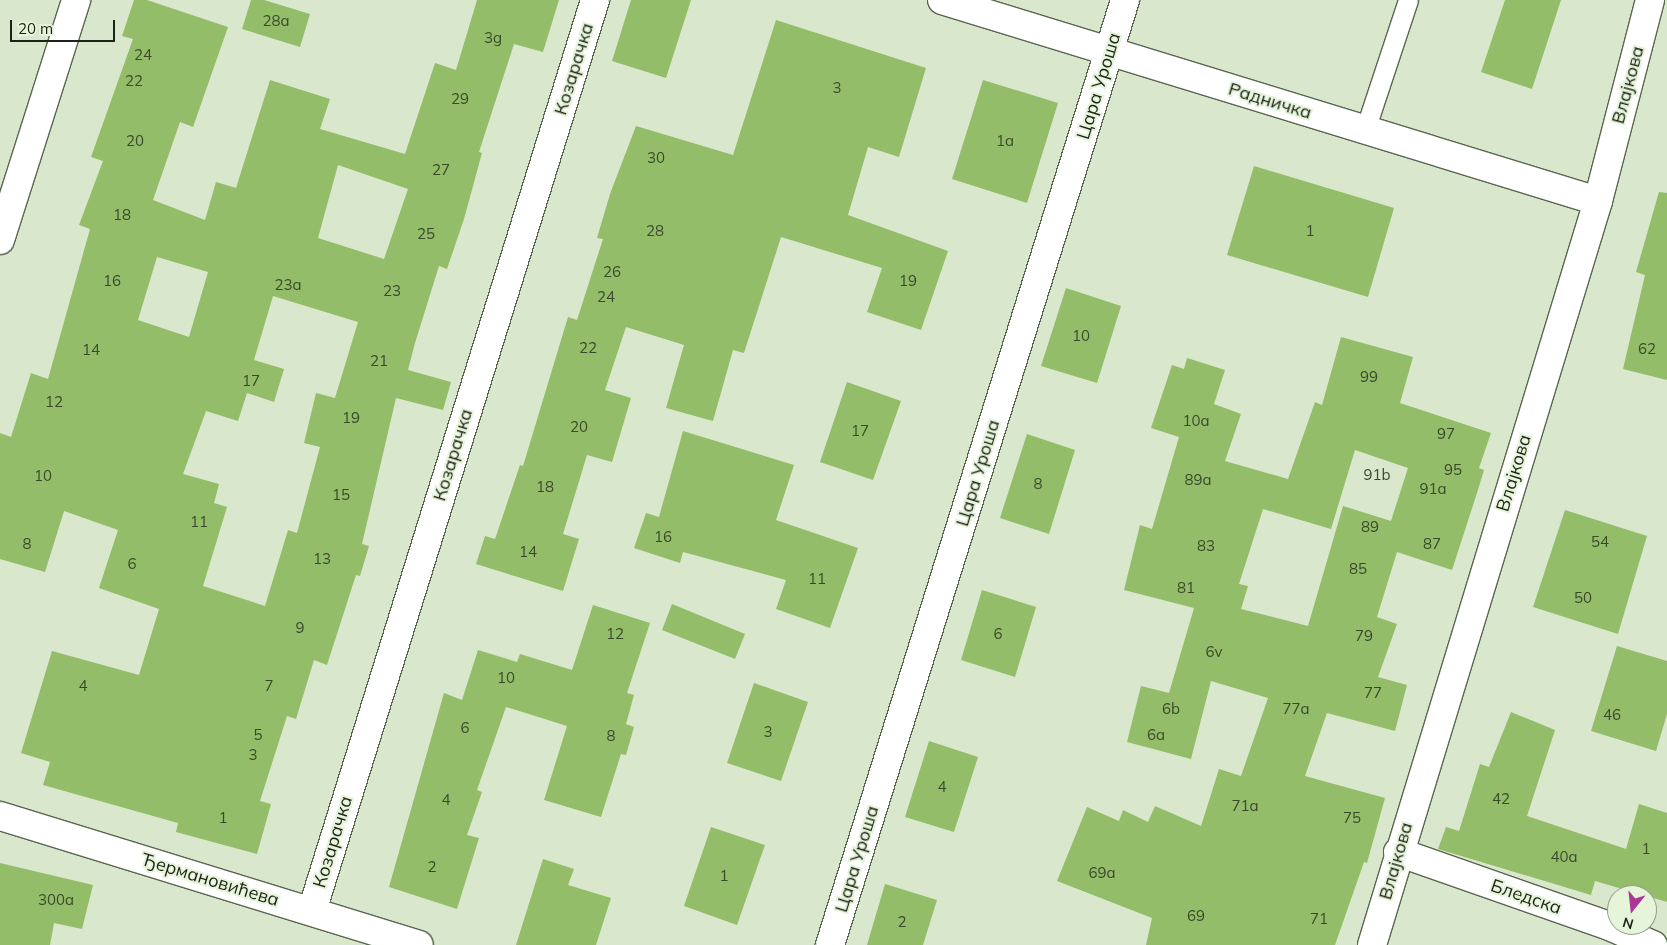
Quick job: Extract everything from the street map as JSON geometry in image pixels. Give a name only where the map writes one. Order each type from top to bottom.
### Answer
[{"type":"street","points":[[0,240],[76,0]]},
{"type":"street","name":"Козарачка","points":[[312,911],[595,0]]},
{"type":"street","name":"Радничка","points":[[942,0],[1598,201]]},
{"type":"street","name":"Цара Уроша","points":[[830,945],[1125,0]]},
{"type":"street","name":"Влајкова","points":[[1372,945],[1398,852],[1598,201],[1650,0]]},
{"type":"street","name":"Ђермановићева","points":[[0,816],[420,945]]},
{"type":"street","name":"Бледска","points":[[1398,852],[1609,926],[1653,945]]},
{"type":"lane","points":[[1365,130],[1408,0]]},
{"type":"building","points":[[134,0],[147,0],[228,27],[193,127],[180,122],[153,200],[205,220],[216,182],[236,188],[270,80],[330,99],[320,129],[405,154],[435,63],[456,70],[477,0],[559,0],[543,52],[514,44],[479,152],[482,153],[464,219],[447,269],[439,266],[408,370],[451,382],[443,410],[396,398],[362,544],[369,546],[360,576],[356,575],[327,665],[314,660],[296,719],[287,716],[260,801],[271,804],[257,854],[176,832],[178,823],[43,785],[50,762],[21,753],[52,651],[139,675],[159,609],[99,588],[118,530],[64,511],[45,572],[0,559],[0,433],[11,437],[31,373],[48,379],[90,229],[79,225],[103,161],[91,157],[133,39],[122,36]],"holes":[[[338,165],[408,189],[384,259],[318,238]],[[157,257],[208,272],[189,337],[138,320]],[[273,296],[358,322],[335,398],[316,393],[304,443],[320,447],[297,533],[288,530],[265,606],[203,586],[227,507],[214,503],[219,484],[183,474],[206,411],[238,421],[247,393],[274,402],[284,369],[254,360]]]},
{"type":"building","points":[[251,0],[264,0],[310,14],[300,47],[242,29]]},
{"type":"building","points":[[631,0],[691,0],[666,78],[612,61]]},
{"type":"building","points":[[1505,0],[1561,0],[1532,89],[1481,72]]},
{"type":"building","points":[[776,20],[926,68],[899,157],[868,147],[848,215],[948,251],[921,330],[867,312],[882,268],[781,237],[744,353],[733,350],[713,421],[666,408],[684,345],[626,327],[605,390],[631,398],[612,462],[587,455],[563,534],[579,539],[563,591],[476,564],[485,536],[495,539],[520,465],[523,466],[568,317],[577,320],[603,239],[597,238],[610,194],[636,126],[733,155]]},
{"type":"building","points":[[983,80],[1058,103],[1027,203],[952,179]]},
{"type":"building","points":[[1254,166],[1394,208],[1368,297],[1227,255]]},
{"type":"building","points":[[1659,192],[1667,193],[1667,380],[1623,369],[1645,275],[1636,272]]},
{"type":"building","points":[[1066,288],[1121,306],[1097,383],[1041,366]]},
{"type":"building","points":[[1341,337],[1413,357],[1400,403],[1491,433],[1479,468],[1484,470],[1452,570],[1397,552],[1377,617],[1397,624],[1378,677],[1407,685],[1395,731],[1327,713],[1305,776],[1385,798],[1367,863],[1364,862],[1335,945],[1146,945],[1152,918],[1057,881],[1087,807],[1119,821],[1123,810],[1148,822],[1155,806],[1201,826],[1219,769],[1241,776],[1268,698],[1211,681],[1191,759],[1127,742],[1141,686],[1169,693],[1194,608],[1124,590],[1140,525],[1152,529],[1179,437],[1151,428],[1172,365],[1184,369],[1187,358],[1225,370],[1214,404],[1241,414],[1225,461],[1288,479],[1315,402],[1322,405]],"holes":[[[1355,450],[1408,468],[1391,521],[1343,506],[1308,626],[1241,609],[1248,586],[1239,584],[1263,509],[1331,529]]]},
{"type":"building","points":[[847,382],[901,401],[873,480],[820,462]]},
{"type":"building","points":[[683,431],[794,465],[776,520],[858,548],[830,628],[776,609],[786,580],[683,552],[680,563],[634,548],[646,513],[659,517]]},
{"type":"building","points":[[1027,434],[1075,450],[1049,534],[1000,518]]},
{"type":"building","points":[[1565,510],[1647,536],[1618,634],[1533,607]]},
{"type":"building","points":[[982,590],[1036,607],[1015,677],[961,660]]},
{"type":"building","points":[[672,604],[745,634],[735,659],[662,630]]},
{"type":"building","points":[[593,605],[650,623],[627,693],[634,695],[626,724],[634,727],[626,755],[621,754],[601,817],[544,800],[567,726],[506,707],[477,790],[482,792],[467,835],[479,838],[457,909],[389,887],[444,693],[462,700],[478,650],[517,662],[520,654],[572,670]]},
{"type":"building","points":[[1617,646],[1667,661],[1667,714],[1656,751],[1591,731]]},
{"type":"building","points":[[754,683],[808,702],[781,781],[727,763]]},
{"type":"building","points":[[1511,712],[1555,730],[1527,816],[1626,849],[1639,804],[1667,813],[1667,902],[1657,899],[1657,885],[1609,885],[1595,881],[1591,895],[1438,849],[1446,827],[1459,831],[1480,764],[1489,767]]},
{"type":"building","points":[[929,741],[978,757],[954,832],[905,817]]},
{"type":"building","points":[[711,827],[765,845],[737,925],[684,906]]},
{"type":"building","points":[[543,859],[574,869],[568,885],[611,898],[596,945],[516,945]]},
{"type":"building","points":[[0,863],[93,885],[82,929],[54,923],[50,945],[0,945]]},
{"type":"building","points":[[885,884],[937,900],[923,945],[867,945]]}]
